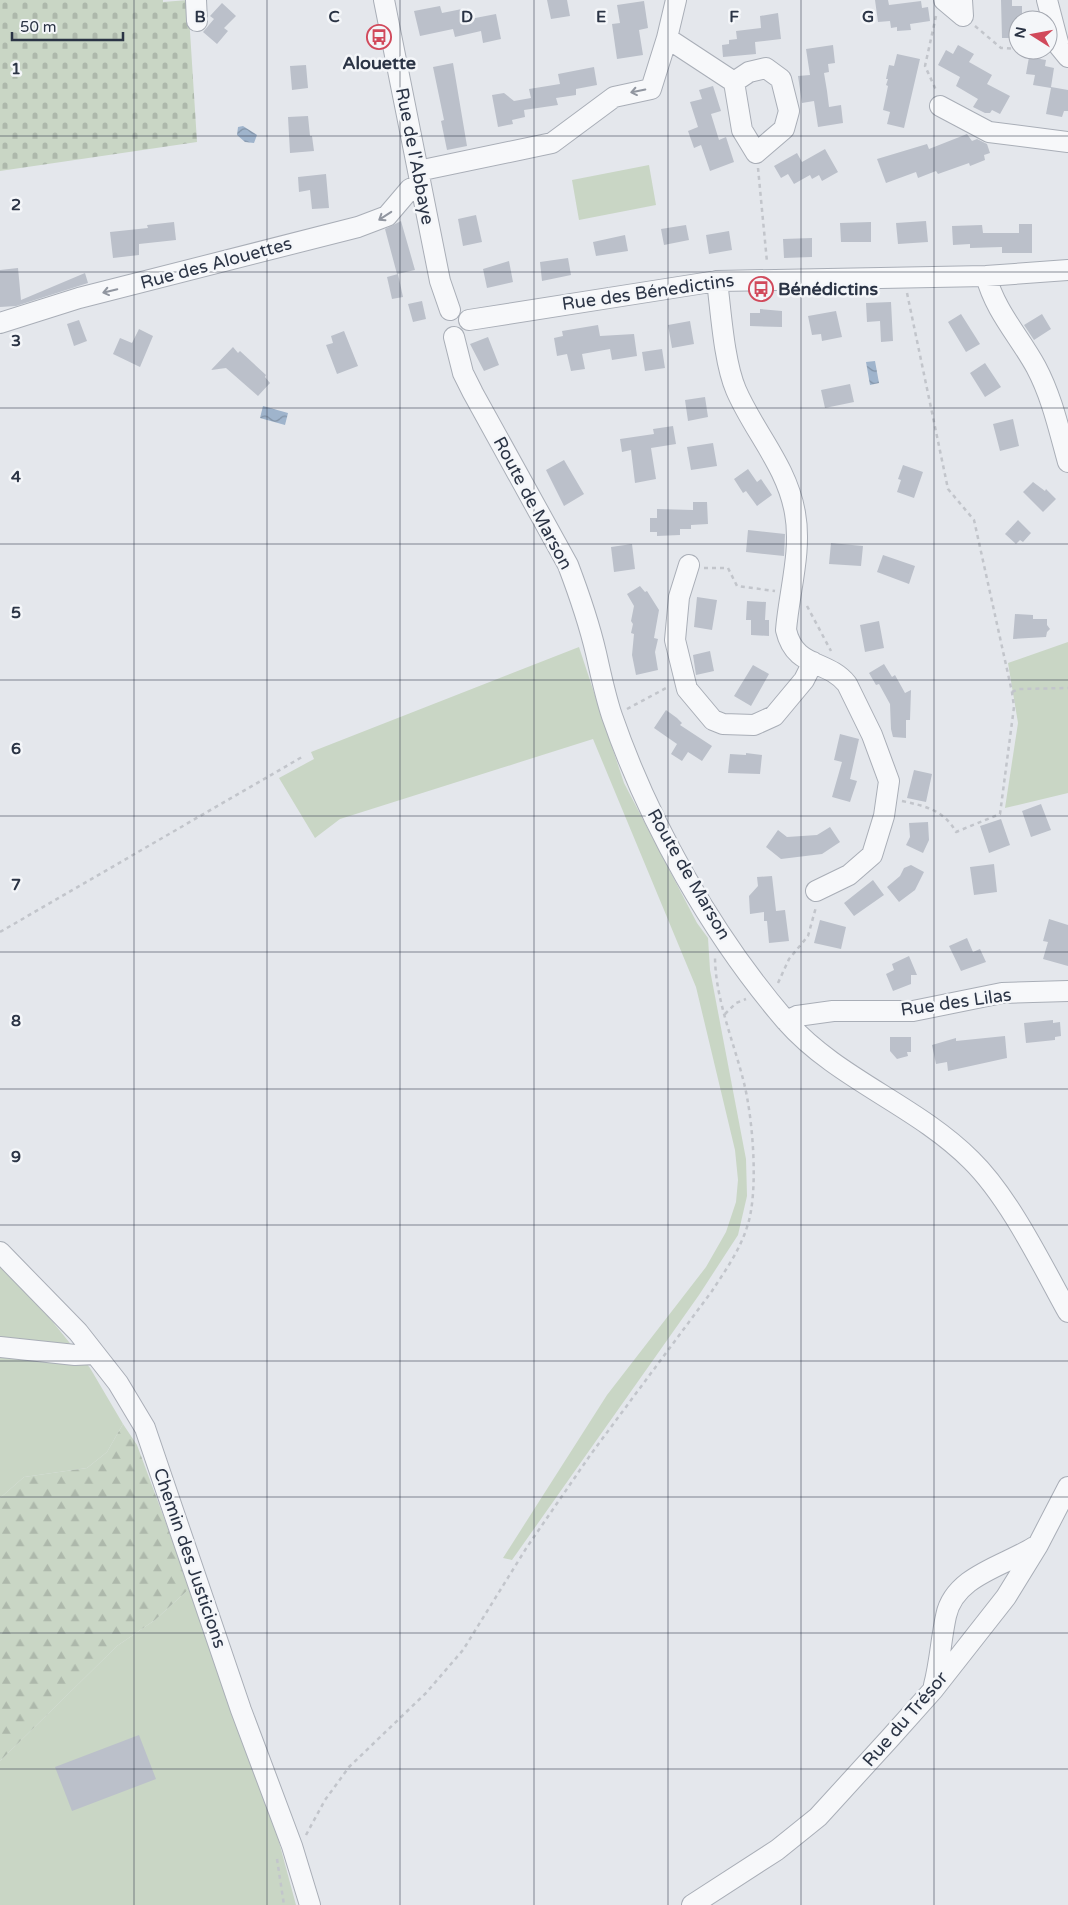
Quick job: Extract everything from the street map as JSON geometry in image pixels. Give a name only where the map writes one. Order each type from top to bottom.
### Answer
[{"type":"street","points":[[196,0],[197,21]]},
{"type":"street","name":"Rue de l'Abbaye","points":[[384,0],[440,281],[450,310]]},
{"type":"street","points":[[419,178],[497,155],[552,143],[614,97],[651,89],[667,38],[676,0]]},
{"type":"street","points":[[1048,0],[1059,46],[1068,56]]},
{"type":"street","points":[[941,4],[962,8]]},
{"type":"street","points":[[667,38],[734,82],[742,130],[756,152],[784,130],[789,111],[781,79],[766,68],[749,72],[734,82]]},
{"type":"street","points":[[940,106],[989,132],[1068,142]]},
{"type":"street","name":"Rue des Alouettes","points":[[0,323],[78,298],[372,223],[387,216],[419,178]]},
{"type":"street","name":"Rue des Bénedictins","points":[[469,320],[717,281],[986,276],[1068,270]]},
{"type":"street","points":[[986,276],[997,308],[1035,367],[1052,405],[1068,462]]},
{"type":"street","points":[[717,281],[729,366],[735,388],[781,470],[793,501],[797,542],[786,630],[789,642],[794,651],[842,677],[872,735],[889,781],[884,816],[872,855],[849,875],[816,891]]},
{"type":"street","points":[[450,310],[462,311],[469,320],[469,325],[464,334],[454,337],[445,333],[441,323],[446,313],[450,310]]},
{"type":"street","name":"Route de Marson","points":[[454,337],[464,373],[473,393],[568,565],[579,595],[612,717],[639,786],[673,852],[715,925],[786,1021],[809,1044],[922,1121],[972,1160],[1002,1198],[1068,1312]]},
{"type":"street","points":[[689,564],[678,597],[675,640],[687,689],[713,720],[723,724],[754,725],[774,716],[804,680],[813,662]]},
{"type":"street","name":"Rue des Lilas","points":[[786,1021],[797,1016],[833,1011],[913,1011],[1002,993],[1068,990]]},
{"type":"street","name":"Chemin des Justicions","points":[[0,1252],[78,1332],[118,1383],[145,1428],[241,1710],[292,1846],[310,1905]]},
{"type":"street","points":[[0,1346],[75,1355],[95,1354]]},
{"type":"street","name":"Rue du Trésor","points":[[692,1905],[777,1850],[818,1817],[933,1690],[1006,1597],[1038,1545],[1068,1487]]},
{"type":"street","points":[[933,1690],[939,1668],[946,1614],[954,1596],[966,1584],[1038,1545]]},
{"type":"path","points":[[940,106],[926,66],[941,4]]},
{"type":"path","points":[[962,8],[1001,48],[1008,48]]},
{"type":"path","points":[[756,152],[767,279]]},
{"type":"path","points":[[887,798],[926,806],[940,812],[956,832],[1000,814],[1014,707],[974,520],[948,490],[903,277]]},
{"type":"path","points":[[689,564],[700,568],[728,568],[737,586],[800,595],[818,623],[831,652],[846,670],[842,677]]},
{"type":"path","points":[[612,717],[667,687],[687,689]]},
{"type":"path","points":[[1012,692],[1018,689],[1068,688]]},
{"type":"path","points":[[0,932],[302,757]]},
{"type":"path","points":[[725,1014],[736,1003],[764,992],[779,982],[789,959],[808,936],[817,901],[816,891]]},
{"type":"path","points":[[292,1846],[307,1834],[325,1800],[349,1767],[426,1693],[462,1650],[527,1547],[730,1263],[748,1227],[753,1189],[754,1156],[744,1083],[733,1050],[715,953]]},
{"type":"green space","points":[[0,0],[163,0],[163,2],[188,0],[197,142],[0,171]]},
{"type":"green space","points":[[649,165],[656,205],[579,220],[572,180]]},
{"type":"green space","points":[[1068,642],[1068,793],[1005,808],[1018,723],[1008,663]]},
{"type":"green space","points":[[579,647],[624,783],[697,923],[708,938],[710,970],[746,1159],[747,1196],[738,1235],[699,1295],[512,1560],[503,1558],[607,1395],[706,1267],[726,1232],[736,1202],[738,1180],[735,1150],[696,987],[593,739],[340,819],[315,838],[279,778],[314,759],[311,752]]},
{"type":"green space","points":[[0,1264],[48,1316],[90,1368],[123,1424],[107,1452],[87,1468],[24,1477],[0,1498]]},
{"type":"green space","points":[[123,1424],[137,1445],[190,1588],[155,1620],[117,1646],[0,1761],[0,1498],[24,1477],[87,1468],[107,1452]]},
{"type":"green space","points":[[190,1588],[275,1827],[296,1905],[0,1905],[0,1761],[117,1646],[155,1620]]},
{"type":"water","points":[[243,126],[257,135],[254,143],[245,142],[237,135],[238,127]]},
{"type":"water","points":[[875,361],[879,383],[870,385],[866,362]]},
{"type":"water","points":[[263,406],[288,413],[285,425],[260,418]]},
{"type":"building","points":[[547,0],[567,0],[570,16],[551,19]]},
{"type":"building","points":[[875,0],[888,0],[889,5],[921,1],[922,8],[928,7],[930,21],[910,24],[911,30],[897,31],[897,27],[891,28],[890,21],[878,22]]},
{"type":"building","points":[[1001,0],[1012,0],[1012,6],[1022,6],[1022,10],[1008,10],[1008,38],[1002,38]]},
{"type":"building","points":[[644,1],[648,28],[639,30],[643,55],[617,59],[612,24],[620,23],[617,5]]},
{"type":"building","points":[[222,3],[236,16],[224,28],[228,31],[217,44],[203,32],[214,19],[210,16]]},
{"type":"building","points":[[440,6],[442,13],[467,8],[470,19],[496,14],[501,39],[483,43],[481,31],[455,37],[453,29],[420,36],[414,11]]},
{"type":"building","points":[[778,13],[781,39],[755,42],[756,54],[723,57],[722,45],[729,44],[729,40],[737,39],[736,31],[761,28],[760,16]]},
{"type":"building","points":[[833,45],[835,63],[828,64],[829,72],[824,73],[829,107],[841,105],[843,123],[818,127],[814,101],[802,103],[798,76],[810,75],[806,49]]},
{"type":"building","points":[[958,45],[974,54],[969,62],[992,75],[987,84],[1010,96],[1000,114],[992,110],[990,113],[985,113],[973,107],[978,99],[956,86],[960,77],[938,65],[946,50],[953,54]]},
{"type":"building","points":[[897,54],[920,59],[904,128],[887,124],[890,112],[883,110],[888,86],[886,85],[888,79],[886,79],[889,65],[894,66]]},
{"type":"building","points":[[1028,60],[1046,60],[1045,66],[1054,68],[1051,87],[1068,90],[1068,111],[1064,111],[1062,117],[1046,114],[1051,88],[1033,85],[1035,75],[1026,74]]},
{"type":"building","points":[[453,63],[467,146],[447,150],[441,121],[444,120],[433,67]]},
{"type":"building","points":[[306,65],[308,88],[292,90],[290,66]]},
{"type":"building","points":[[594,67],[597,85],[576,89],[576,95],[556,98],[558,105],[524,110],[525,117],[512,120],[513,124],[498,127],[492,95],[504,93],[514,101],[531,98],[529,89],[560,84],[558,74]]},
{"type":"building","points":[[713,86],[721,111],[711,114],[719,140],[726,137],[734,162],[710,171],[701,145],[694,148],[688,131],[698,127],[690,102],[702,99],[699,90]]},
{"type":"building","points":[[308,116],[314,151],[290,153],[288,117]]},
{"type":"building","points":[[967,134],[972,141],[977,139],[987,144],[990,153],[984,155],[985,160],[970,166],[969,163],[938,174],[936,171],[918,178],[916,172],[886,183],[877,159],[927,144],[929,149]]},
{"type":"building","points":[[825,149],[838,172],[822,181],[819,175],[812,179],[810,175],[794,184],[788,174],[781,178],[774,166],[797,153],[802,162]]},
{"type":"building","points":[[326,174],[329,208],[312,209],[310,190],[299,192],[298,177]]},
{"type":"building","points":[[476,215],[482,242],[463,246],[458,219]]},
{"type":"building","points":[[401,221],[415,270],[397,274],[385,229]]},
{"type":"building","points":[[926,221],[928,242],[898,244],[896,223]]},
{"type":"building","points":[[174,222],[176,240],[139,244],[139,255],[113,258],[110,232],[148,228],[147,225]]},
{"type":"building","points":[[871,222],[871,242],[841,242],[840,223]]},
{"type":"building","points":[[1019,224],[1032,224],[1032,253],[1002,253],[1002,247],[970,248],[970,244],[953,245],[952,226],[982,225],[983,233],[1019,233]]},
{"type":"building","points":[[686,225],[689,240],[664,245],[661,229]]},
{"type":"building","points":[[729,231],[732,250],[709,254],[706,235]]},
{"type":"building","points":[[625,235],[628,251],[596,256],[593,242]]},
{"type":"building","points":[[812,238],[812,257],[784,258],[783,239]]},
{"type":"building","points":[[568,258],[571,275],[542,281],[540,262]]},
{"type":"building","points":[[509,261],[513,282],[487,288],[483,269]]},
{"type":"building","points":[[18,268],[21,300],[85,273],[88,283],[16,306],[0,307],[0,270]]},
{"type":"building","points":[[398,274],[403,297],[392,299],[387,277]]},
{"type":"building","points":[[422,301],[426,319],[413,322],[408,304]]},
{"type":"building","points":[[891,302],[893,341],[881,342],[880,321],[867,322],[866,303]]},
{"type":"building","points":[[760,309],[782,311],[782,327],[750,326],[750,313],[760,313]]},
{"type":"building","points":[[836,311],[842,337],[822,341],[821,334],[812,335],[808,316]]},
{"type":"building","points":[[961,314],[980,344],[966,352],[948,322]]},
{"type":"building","points":[[1042,314],[1051,329],[1034,340],[1024,325]]},
{"type":"building","points":[[79,320],[87,341],[74,346],[67,324]]},
{"type":"building","points":[[690,321],[694,344],[672,348],[668,325]]},
{"type":"building","points":[[598,325],[600,336],[634,334],[637,356],[612,360],[610,349],[582,354],[585,369],[571,371],[567,354],[557,356],[554,338],[563,336],[562,331]]},
{"type":"building","points":[[139,329],[153,336],[140,367],[113,354],[120,338],[132,343]]},
{"type":"building","points":[[344,331],[358,366],[337,374],[326,345],[333,343],[331,336]]},
{"type":"building","points":[[488,337],[499,365],[484,371],[470,344]]},
{"type":"building","points":[[233,347],[266,375],[265,377],[270,383],[258,396],[226,368],[211,370]]},
{"type":"building","points":[[662,349],[665,368],[645,371],[642,352]]},
{"type":"building","points":[[985,363],[1001,387],[985,397],[970,373]]},
{"type":"building","points":[[850,384],[854,402],[825,408],[821,390]]},
{"type":"building","points":[[705,397],[708,417],[688,421],[685,400]]},
{"type":"building","points":[[1013,419],[1019,446],[1000,451],[993,424]]},
{"type":"building","points":[[673,426],[676,444],[651,448],[656,479],[635,483],[631,450],[622,452],[620,439],[654,434],[653,429]]},
{"type":"building","points":[[713,443],[717,466],[691,470],[687,447]]},
{"type":"building","points":[[564,460],[584,494],[564,506],[546,470]]},
{"type":"building","points":[[903,465],[923,472],[914,498],[897,492],[901,480],[898,479]]},
{"type":"building","points":[[748,469],[757,482],[761,479],[772,495],[757,506],[746,491],[743,493],[734,479]]},
{"type":"building","points":[[1033,482],[1045,491],[1046,489],[1056,499],[1043,512],[1023,492]]},
{"type":"building","points":[[693,502],[707,502],[708,524],[691,525],[691,529],[680,529],[680,535],[657,536],[657,532],[650,532],[650,518],[657,518],[657,509],[693,510]]},
{"type":"building","points":[[1018,520],[1031,533],[1023,542],[1020,540],[1016,544],[1005,534]]},
{"type":"building","points":[[748,530],[785,534],[784,556],[746,552]]},
{"type":"building","points":[[831,543],[863,546],[861,566],[829,564]]},
{"type":"building","points":[[632,544],[635,569],[614,572],[611,547]]},
{"type":"building","points":[[883,555],[915,566],[909,584],[877,572]]},
{"type":"building","points":[[640,586],[645,592],[647,591],[659,610],[654,638],[658,639],[655,652],[658,670],[636,675],[632,655],[634,634],[631,633],[634,606],[627,594]]},
{"type":"building","points":[[697,597],[717,600],[712,630],[694,627]]},
{"type":"building","points":[[747,601],[766,602],[765,620],[769,620],[769,636],[751,635],[751,620],[746,620]]},
{"type":"building","points":[[1015,614],[1033,615],[1033,619],[1047,619],[1047,625],[1050,629],[1046,637],[1013,639]]},
{"type":"building","points":[[879,621],[884,648],[865,652],[860,625]]},
{"type":"building","points":[[710,651],[714,671],[696,675],[693,655]]},
{"type":"building","points":[[884,664],[892,677],[895,675],[905,693],[911,690],[910,720],[906,720],[906,738],[893,737],[890,704],[879,684],[876,685],[869,673]]},
{"type":"building","points":[[753,665],[769,674],[751,706],[734,696]]},
{"type":"building","points":[[666,710],[682,723],[680,725],[712,746],[702,761],[688,752],[682,761],[671,754],[677,744],[654,728]]},
{"type":"building","points":[[840,734],[859,739],[850,779],[857,781],[850,802],[832,797],[842,762],[834,760]]},
{"type":"building","points":[[746,753],[762,755],[760,774],[728,773],[730,754],[746,755]]},
{"type":"building","points":[[914,770],[932,774],[926,802],[907,798]]},
{"type":"building","points":[[1041,804],[1051,830],[1031,837],[1022,811]]},
{"type":"building","points":[[1001,819],[1010,845],[989,853],[980,826]]},
{"type":"building","points":[[928,822],[929,840],[923,853],[906,845],[910,837],[909,823]]},
{"type":"building","points":[[830,827],[840,842],[822,854],[781,859],[766,847],[778,830],[787,837],[817,835]]},
{"type":"building","points":[[994,864],[997,892],[974,895],[970,867]]},
{"type":"building","points":[[911,865],[924,872],[915,890],[899,902],[887,887],[900,876],[904,868]]},
{"type":"building","points":[[772,876],[776,911],[785,910],[789,941],[769,943],[767,921],[764,921],[764,912],[750,914],[749,896],[758,886],[757,877]]},
{"type":"building","points":[[873,880],[884,895],[854,916],[844,903]]},
{"type":"building","points":[[1049,919],[1068,925],[1068,966],[1043,959],[1048,942],[1043,941]]},
{"type":"building","points":[[820,920],[846,927],[841,949],[814,943]]},
{"type":"building","points":[[967,938],[973,952],[980,949],[986,962],[961,971],[949,946]]},
{"type":"building","points":[[909,956],[917,975],[911,975],[911,984],[893,991],[886,974],[894,970],[892,964]]},
{"type":"building","points":[[1053,1020],[1053,1023],[1060,1022],[1061,1036],[1055,1037],[1055,1040],[1026,1043],[1024,1023]]},
{"type":"building","points":[[1005,1036],[1007,1058],[948,1071],[947,1062],[936,1064],[932,1045],[956,1038],[956,1041]]},
{"type":"building","points":[[890,1037],[911,1037],[911,1052],[907,1052],[908,1056],[897,1059],[890,1051]]},
{"type":"building","points":[[139,1735],[156,1779],[72,1811],[55,1767]]},
{"type":"place","name":"Alouette","points":[[379,37]]},
{"type":"place","name":"Bénédictins","points":[[761,289]]}]
